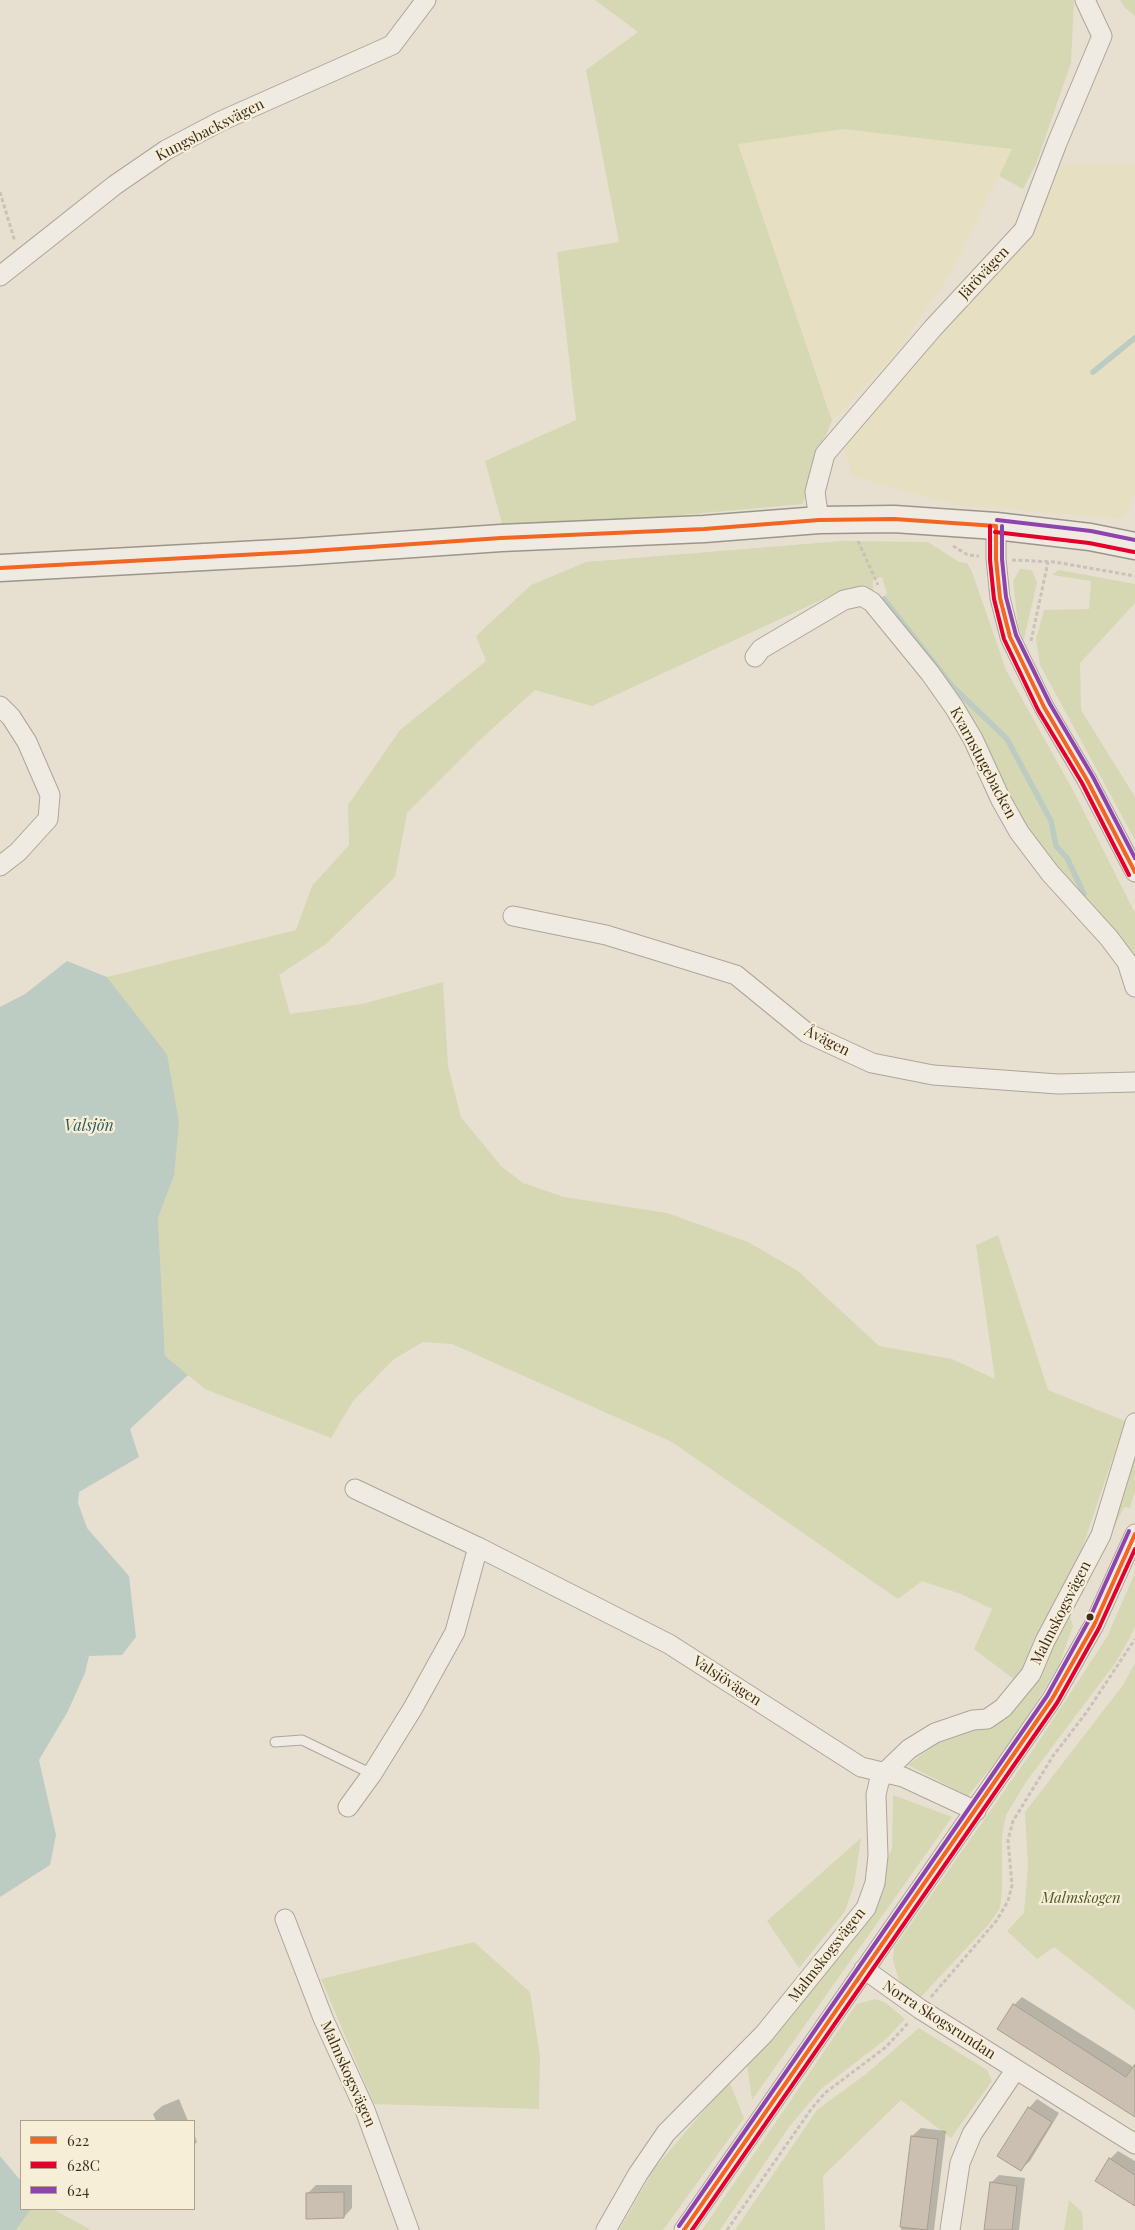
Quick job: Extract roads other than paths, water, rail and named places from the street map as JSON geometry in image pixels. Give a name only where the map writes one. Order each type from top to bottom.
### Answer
[{"type":"street","name":"Kungsbacksvägen","points":[[0,276],[20,258],[115,185],[166,150],[221,121],[392,45],[426,0]]},
{"type":"street","name":"Järövägen","points":[[819,520],[816,492],[825,454],[933,328],[1024,230],[1057,143],[1102,36],[1085,0]]},
{"type":"street","points":[[0,568],[819,520],[894,519],[996,526],[1090,537],[1135,546]]},
{"type":"street","points":[[996,526],[996,559],[1000,598],[1010,637],[1044,707],[1087,780],[1135,872]]},
{"type":"street","name":"Kvarnstugebacken","points":[[755,657],[761,649],[844,600],[862,596],[872,602],[930,672],[954,707],[973,739],[1001,800],[1019,832],[1050,873],[1113,944],[1126,962],[1135,987]]},
{"type":"street","points":[[0,706],[11,717],[27,742],[50,795],[48,819],[18,852],[0,866]]},
{"type":"street","name":"Åvägen","points":[[513,916],[606,935],[736,974],[807,1033],[872,1063],[934,1075],[1058,1084],[1135,1082]]},
{"type":"street","name":"Malmskogsvägen","points":[[606,2230],[638,2174],[666,2133],[764,2034],[866,1908],[875,1883],[878,1856],[876,1795],[878,1782],[884,1773],[909,1749],[935,1733],[973,1720],[987,1719],[1003,1708],[1031,1674],[1100,1535],[1135,1423]]},
{"type":"street","name":"Valsjövägen","points":[[355,1490],[478,1547],[669,1644],[861,1768],[903,1777],[976,1811]]},
{"type":"street","points":[[684,2230],[1052,1699],[1094,1625],[1135,1534]]},
{"type":"street","points":[[348,1807],[372,1774],[413,1708],[454,1632],[478,1547]]},
{"type":"street","name":"Malmskogsvägen","points":[[285,1919],[323,2018],[365,2110],[409,2230]]},
{"type":"street","name":"Norra Skogsrundan","points":[[864,1969],[920,2009],[1135,2144]]},
{"type":"street","points":[[950,2230],[960,2163],[972,2134],[1016,2070]]},
{"type":"lane","points":[[275,1742],[302,1740],[372,1774]]},
{"type":"water","name":"Valsjön","points":[[67,961],[107,977],[167,1054],[179,1123],[174,1176],[158,1218],[165,1356],[188,1375],[130,1429],[139,1457],[79,1492],[78,1503],[87,1528],[129,1576],[136,1637],[122,1655],[89,1656],[85,1673],[68,1711],[39,1760],[56,1835],[50,1865],[0,1897],[0,1007],[25,994]]},
{"type":"water","points":[[0,2156],[20,2180],[20,2210],[30,2210],[16,2230],[0,2230]]},
{"type":"waterway","points":[[1093,372],[1135,338]]},
{"type":"waterway","points":[[884,599],[952,686],[1007,739],[1051,821],[1056,846],[1067,858],[1084,894]]},
{"type":"park label","name":"Malmskogen","points":[[1081,1898]]}]
